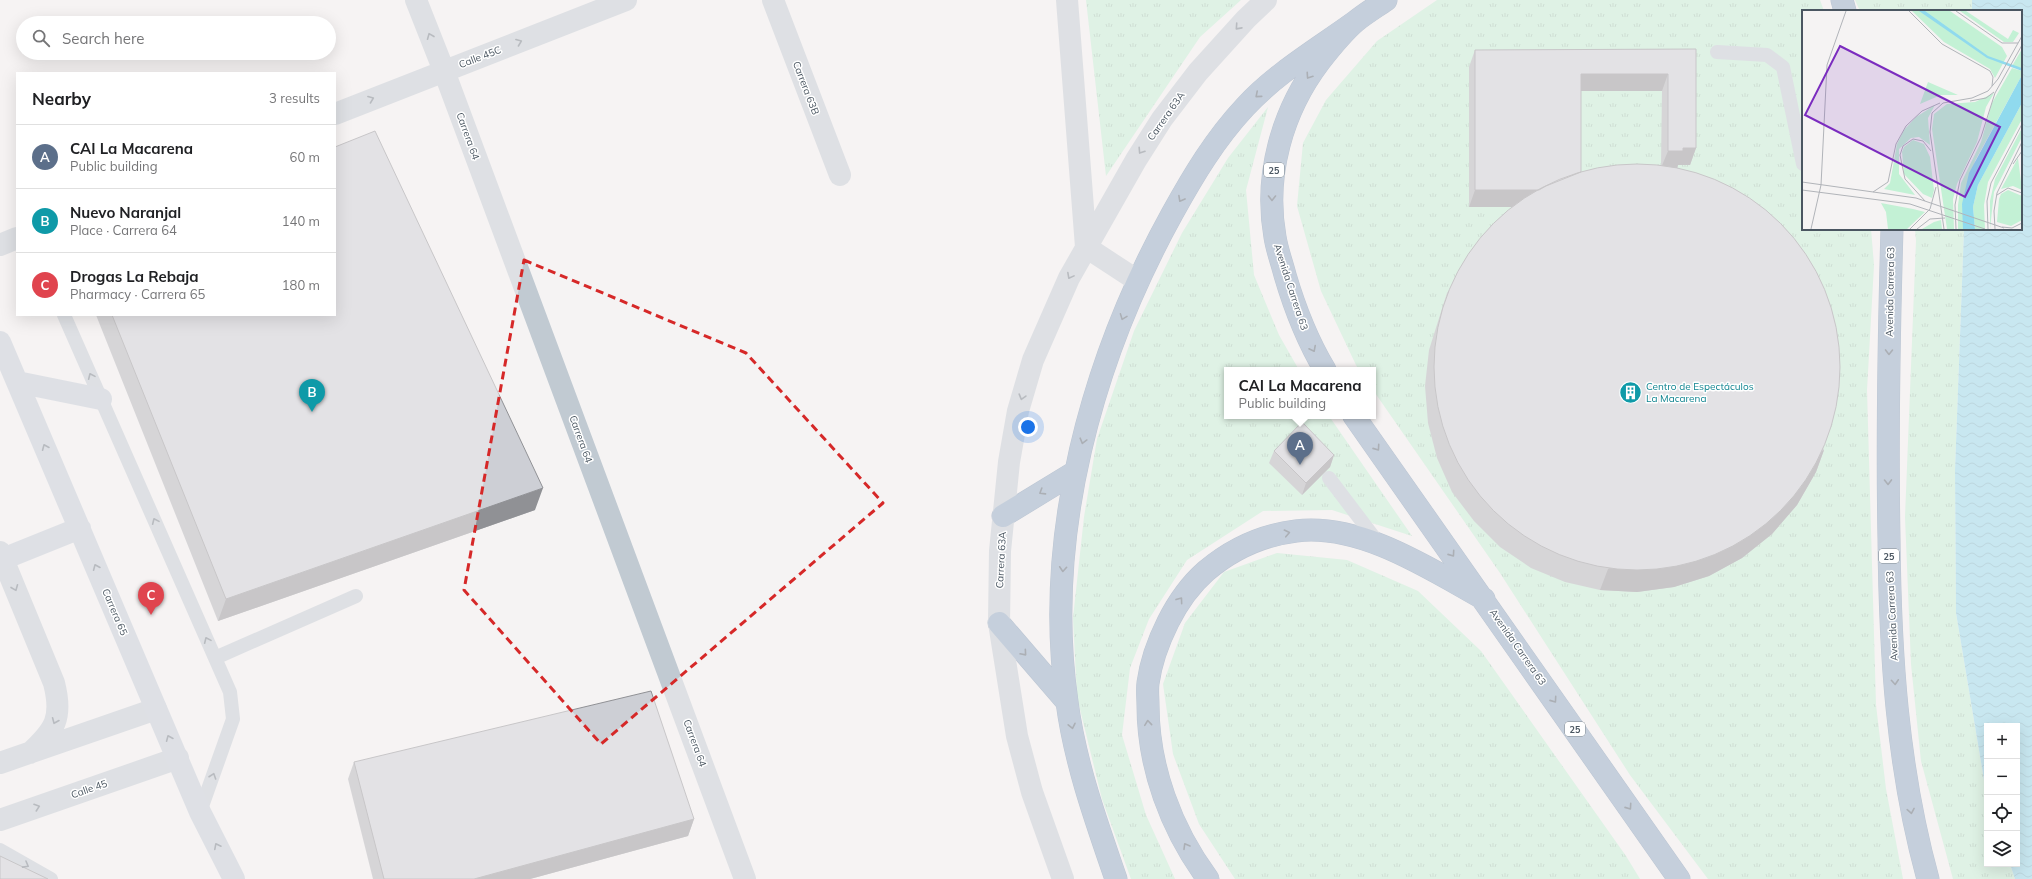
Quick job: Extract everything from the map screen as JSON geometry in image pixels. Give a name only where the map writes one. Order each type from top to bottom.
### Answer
[{"type":"highway","name":"Avenida Carrera 63","points":[[1323,367],[1312,348],[1288,286],[1275,238],[1272,192],[1275,158],[1287,117],[1307,78],[1331,47],[1356,21],[1386,0]]},
{"type":"highway","points":[[1842,0],[1845,10]]},
{"type":"highway","points":[[1116,879],[1090,806],[1067,702],[1060,614],[1065,539],[1075,472],[1097,391],[1138,281],[1196,171],[1221,134],[1247,104],[1277,78],[1356,21]]},
{"type":"highway","name":"Avenida Carrera 63","points":[[1892,230],[1887,428],[1890,623],[1899,735],[1914,831],[1928,879]]},
{"type":"highway","name":"Avenida Carrera 63","points":[[1356,419],[1680,879]]},
{"type":"highway","points":[[1003,516],[1075,472]]},
{"type":"highway","points":[[1208,879],[1179,834],[1164,796],[1153,757],[1148,720],[1148,684],[1157,645],[1178,603],[1196,580],[1218,561],[1244,545],[1270,536],[1297,531],[1321,532],[1348,535],[1379,544],[1407,557],[1484,599]]},
{"type":"highway","points":[[999,623],[1067,702]]},
{"type":"main road","name":"Carrera 65","points":[[0,342],[200,812],[234,879]]},
{"type":"main road","points":[[17,382],[101,399]]},
{"type":"main road","points":[[2,555],[80,528]]},
{"type":"main road","points":[[1665,859],[1674,879]]},
{"type":"street","name":"Carrera 64","points":[[416,0],[444,71],[745,879]]},
{"type":"street","name":"Calle 45C","points":[[336,114],[626,0]]},
{"type":"street","name":"Carrera 63B","points":[[773,0],[840,175]]},
{"type":"street","points":[[1067,0],[1086,247],[1138,281]]},
{"type":"street","name":"Carrera 63A","points":[[1063,879],[1032,792],[1017,736],[999,623],[1000,551],[1003,516],[1008,462],[1018,411],[1033,360],[1069,278],[1136,160],[1162,119],[1198,72],[1246,19],[1266,0]]},
{"type":"street","points":[[0,245],[16,238]]},
{"type":"street","points":[[2,555],[54,683],[58,699],[57,715],[49,735],[30,753]]},
{"type":"street","points":[[0,763],[156,709]]},
{"type":"street","name":"Calle 45","points":[[0,820],[178,758]]},
{"type":"lane","points":[[1717,52],[1767,55],[1783,67],[1802,159]]},
{"type":"lane","points":[[64,316],[230,692],[233,719],[200,812]]},
{"type":"lane","points":[[1329,478],[1379,544]]},
{"type":"lane","points":[[215,658],[356,596]]},
{"type":"lane","points":[[0,850],[51,879]]},
{"type":"highlighted area","points":[[524,260],[746,353],[883,503],[601,744],[464,590]]},
{"type":"green space","points":[[1086,0],[1241,0],[1200,37],[1106,176]]},
{"type":"green space","points":[[1437,0],[1820,0],[1824,10],[1802,10],[1802,230],[1871,230],[1874,265],[1867,390],[1876,705],[1886,789],[1903,879],[1708,879],[1630,775],[1500,573],[1376,394],[1376,367],[1357,367],[1321,291],[1297,206],[1303,143],[1326,100],[1377,41]]},
{"type":"green space","points":[[1855,0],[1972,0],[1972,10],[1860,10]]},
{"type":"green space","points":[[1268,107],[1246,190],[1254,275],[1279,335],[1297,367],[1224,367],[1224,419],[1331,419],[1412,536],[1332,510],[1263,511],[1187,560],[1149,619],[1130,668],[1122,735],[1146,815],[1175,879],[1131,879],[1102,799],[1077,697],[1073,618],[1084,517],[1097,439],[1134,331],[1182,233],[1228,158]]},
{"type":"green space","points":[[1915,230],[1964,230],[1955,470],[1956,613],[1984,780],[1984,867],[2011,867],[2015,879],[1953,879],[1921,761],[1911,664],[1905,517],[1916,241]]},
{"type":"green space","points":[[1277,553],[1347,560],[1418,591],[1481,651],[1626,856],[1640,879],[1235,879],[1199,824],[1173,754],[1163,684],[1185,623],[1224,572]]},
{"type":"water","points":[[1972,0],[2032,0],[2032,879],[2015,879],[2011,867],[2020,867],[2020,723],[1984,723],[1984,780],[1956,613],[1955,470],[1964,230],[2022,230],[2022,10],[1972,10]]},
{"type":"building","points":[[1696,49],[1696,148],[1683,148],[1683,151],[1668,151],[1668,74],[1581,74],[1581,172],[1539,190],[1475,190],[1475,50]]},
{"type":"building","points":[[375,131],[543,488],[226,599],[112,316],[336,316],[336,147]]},
{"type":"building","name":"Centro de Espectáculos La Macarena","points":[[1637,164],[1677,167],[1715,179],[1750,198],[1781,223],[1806,254],[1825,289],[1837,327],[1840,367],[1837,407],[1825,445],[1806,480],[1781,511],[1750,536],[1715,555],[1677,567],[1637,570],[1597,567],[1559,555],[1524,536],[1493,511],[1468,480],[1449,445],[1437,407],[1434,367],[1437,327],[1449,289],[1468,254],[1493,223],[1524,198],[1559,179],[1597,167]]},
{"type":"building","points":[[1302,422],[1334,455],[1306,483],[1274,451]]},
{"type":"building","points":[[651,691],[694,819],[474,879],[384,879],[354,762]]},
{"type":"building","points":[[0,856],[48,879],[0,879]]},
{"type":"place","name":"Centro de Espectáculos La Macarena","points":[[1630,392]]},
{"type":"place","name":"Nuevo Naranjal","points":[[312,412]]},
{"type":"place","name":"CAI La Macarena","points":[[1300,465]]},
{"type":"place","name":"Drogas La Rebaja","points":[[151,615]]}]
